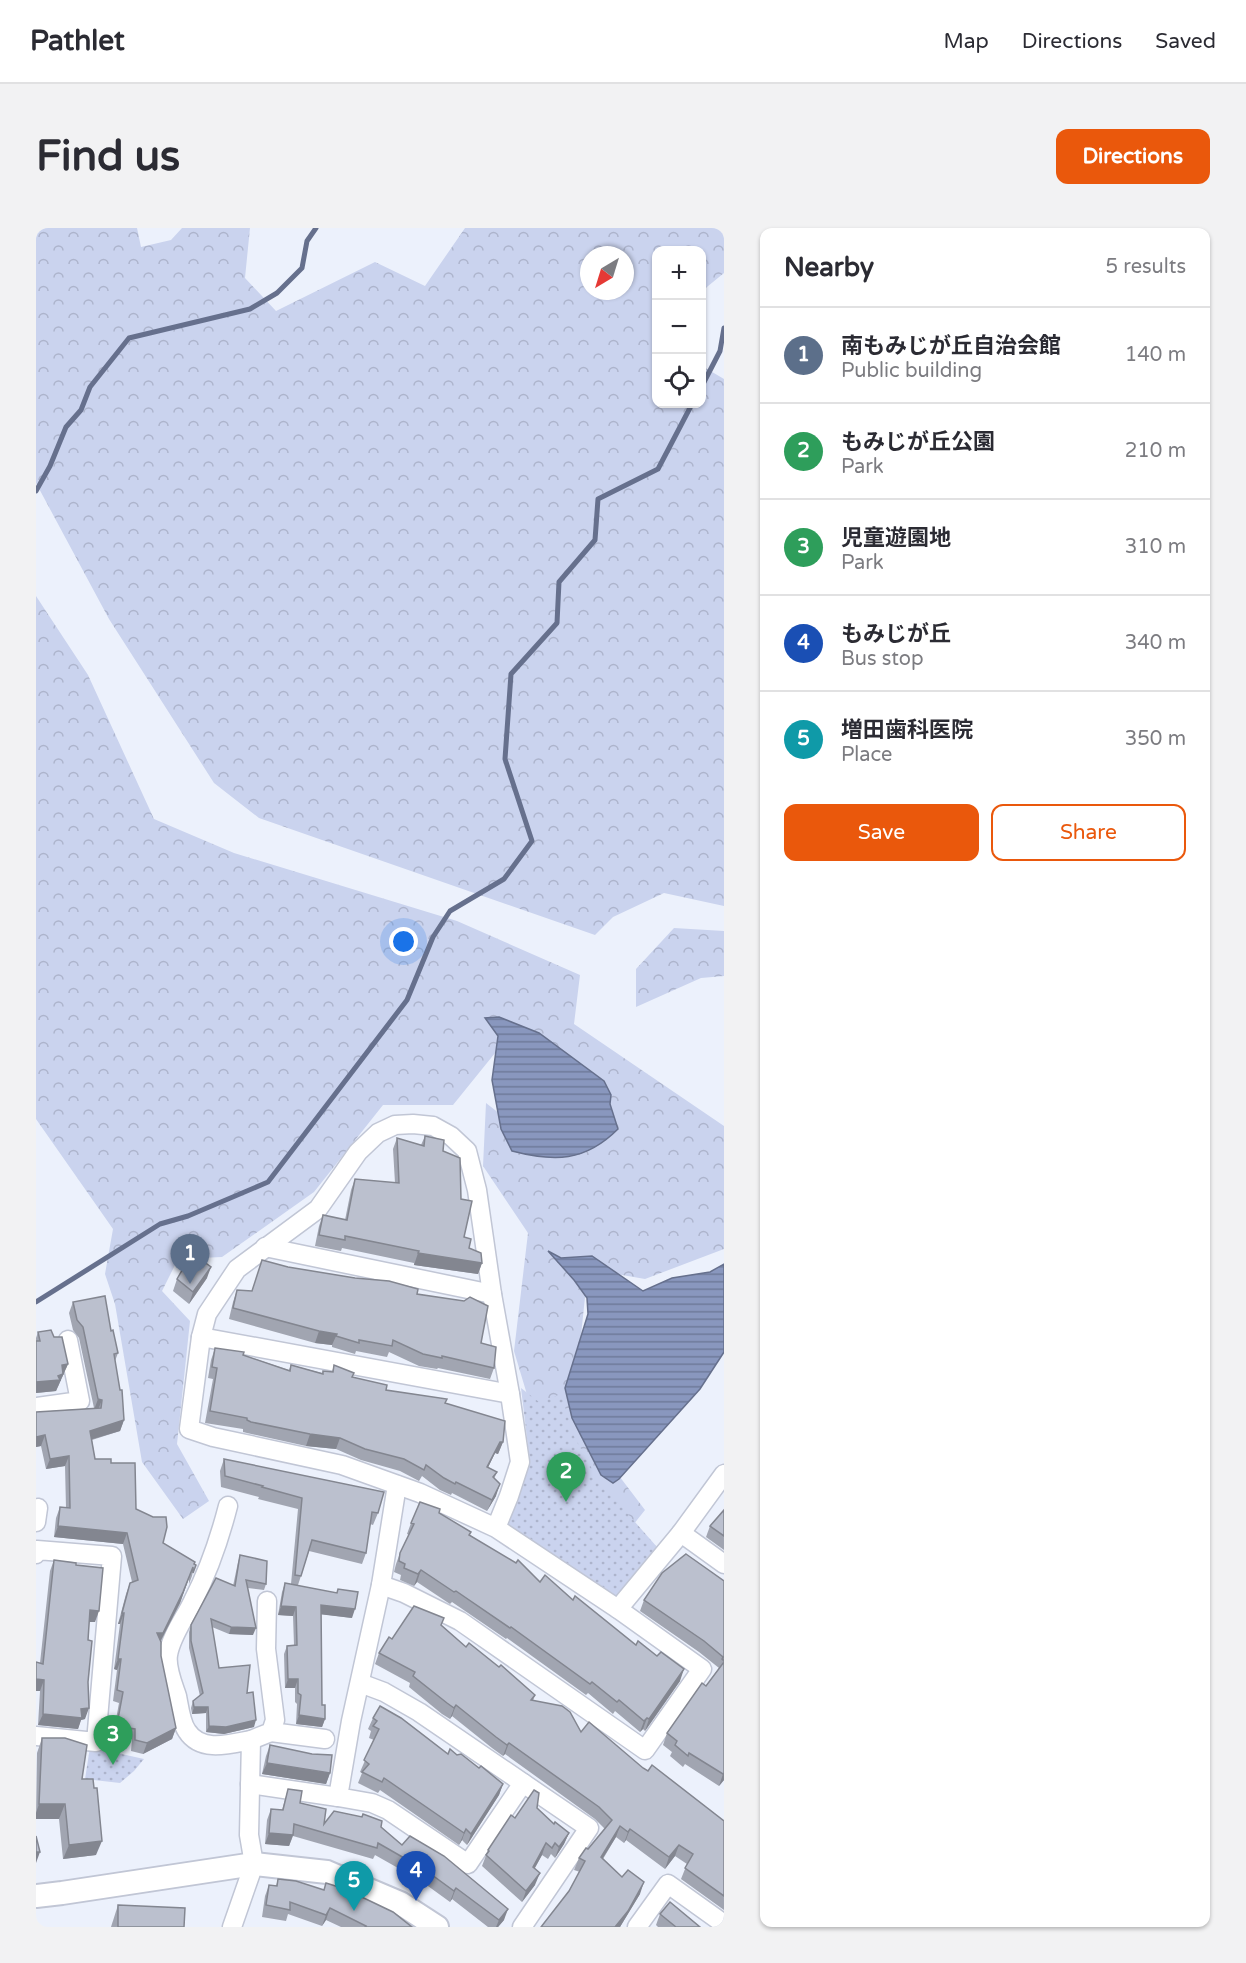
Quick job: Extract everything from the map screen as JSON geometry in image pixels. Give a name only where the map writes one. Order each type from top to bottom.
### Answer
[{"type":"street","points":[[381,1585],[404,1593],[460,1621],[645,1750],[702,1669],[618,1609],[496,1528],[397,1485],[342,1465],[213,1437],[189,1429],[201,1337],[207,1314],[237,1269],[265,1246],[318,1209],[358,1152],[378,1133],[395,1125],[433,1126],[451,1136],[466,1151],[477,1190],[520,1462],[496,1528]]},
{"type":"street","points":[[265,1246],[492,1294]]},
{"type":"street","points":[[201,1337],[510,1394]]},
{"type":"street","points":[[36,1407],[80,1401],[68,1340]]},
{"type":"street","points":[[618,1609],[681,1533],[724,1474]]},
{"type":"street","points":[[338,1797],[351,1721],[381,1585],[397,1485]]},
{"type":"street","points":[[228,1506],[224,1524],[195,1598],[176,1633],[168,1655],[169,1668],[186,1731],[206,1745],[222,1746],[251,1740],[271,1732],[324,1739]]},
{"type":"street","points":[[681,1533],[724,1564]]},
{"type":"street","points":[[36,1550],[112,1556],[96,1742],[36,1736]]},
{"type":"street","points":[[267,1601],[266,1649],[275,1720],[271,1732]]},
{"type":"street","points":[[360,1683],[384,1692],[419,1712],[589,1828],[522,1927]]},
{"type":"street","points":[[232,1927],[254,1864],[249,1835],[251,1740]]},
{"type":"street","points":[[250,1784],[372,1803],[388,1810],[468,1864],[523,1783]]},
{"type":"street","points":[[36,1896],[254,1864],[327,1872],[400,1903],[437,1927]]},
{"type":"street","points":[[637,1927],[668,1884],[724,1924]]},
{"type":"green space","points":[[36,228],[137,228],[141,247],[171,240],[182,228],[250,228],[245,278],[276,311],[375,262],[425,286],[465,228],[724,228],[724,273],[706,288],[706,246],[652,246],[652,408],[706,408],[706,368],[724,379],[724,906],[664,893],[613,917],[595,935],[259,818],[214,783],[109,619],[36,483]]},
{"type":"green space","points":[[36,596],[88,675],[154,819],[234,853],[457,921],[580,975],[574,1024],[724,1126],[724,1249],[645,1279],[588,1269],[575,1392],[607,1460],[645,1510],[618,1544],[551,1475],[514,1351],[528,1233],[483,1166],[486,1103],[531,1138],[512,1032],[453,1105],[383,1105],[314,1192],[222,1257],[178,1259],[162,1291],[190,1321],[177,1444],[209,1501],[183,1519],[142,1462],[115,1304],[105,1274],[113,1229],[36,1119]]},
{"type":"green space","points":[[674,928],[724,931],[724,976],[701,978],[636,1007],[636,969]]},
{"type":"green space","points":[[521,1388],[539,1402],[561,1394],[574,1436],[598,1480],[657,1547],[616,1600],[506,1524],[530,1463]]},
{"type":"green space","points":[[90,1747],[144,1759],[120,1783],[85,1779]]},
{"type":"shaded area","points":[[499,1017],[539,1033],[604,1081],[611,1095],[610,1104],[618,1129],[593,1148],[568,1156],[542,1157],[512,1151],[501,1129],[492,1080],[498,1036],[485,1018]]},
{"type":"shaded area","points":[[548,1251],[561,1258],[592,1256],[643,1291],[672,1278],[710,1272],[724,1264],[724,1352],[700,1389],[613,1483],[601,1475],[572,1418],[565,1388],[588,1314],[587,1298]]},
{"type":"building","points":[[425,1136],[444,1140],[443,1151],[460,1158],[461,1199],[472,1201],[464,1237],[471,1239],[469,1248],[481,1253],[482,1263],[418,1253],[419,1251],[345,1236],[345,1240],[319,1235],[323,1215],[347,1220],[355,1179],[399,1183],[397,1138],[424,1146]]},
{"type":"building","points":[[192,1253],[211,1267],[193,1292],[177,1279]]},
{"type":"building","points":[[262,1260],[288,1267],[389,1281],[418,1289],[417,1294],[464,1301],[470,1297],[488,1306],[481,1343],[496,1347],[494,1368],[423,1354],[393,1340],[392,1346],[359,1340],[359,1343],[336,1336],[337,1334],[233,1308],[237,1290],[252,1291]]},
{"type":"building","points":[[105,1296],[111,1331],[113,1330],[118,1353],[114,1354],[120,1390],[122,1390],[124,1420],[90,1431],[95,1459],[111,1459],[111,1463],[135,1463],[136,1509],[153,1517],[166,1517],[167,1527],[163,1543],[195,1562],[196,1565],[193,1573],[193,1567],[163,1633],[157,1633],[161,1642],[161,1656],[176,1728],[147,1743],[135,1740],[135,1729],[122,1727],[122,1719],[118,1719],[123,1692],[117,1690],[121,1659],[118,1659],[124,1613],[122,1613],[130,1583],[138,1580],[127,1533],[58,1526],[60,1507],[70,1508],[69,1456],[50,1459],[45,1435],[36,1437],[36,1412],[101,1408],[102,1400],[98,1399],[83,1327],[77,1320],[73,1302]]},
{"type":"building","points":[[51,1330],[54,1337],[62,1337],[68,1364],[62,1365],[63,1374],[58,1376],[60,1380],[36,1382],[36,1341],[40,1341],[38,1332]]},
{"type":"building","points":[[215,1348],[244,1352],[243,1355],[290,1371],[291,1365],[323,1374],[323,1371],[333,1372],[334,1365],[354,1373],[352,1377],[387,1385],[386,1390],[447,1399],[445,1403],[505,1421],[503,1442],[500,1442],[487,1467],[497,1472],[493,1477],[500,1484],[492,1500],[456,1482],[455,1484],[426,1465],[424,1470],[404,1459],[365,1449],[340,1438],[251,1422],[247,1418],[210,1411],[217,1368],[212,1367]]},
{"type":"building","points":[[224,1459],[384,1492],[378,1513],[372,1512],[366,1553],[312,1540],[301,1576],[295,1575],[302,1498],[225,1476]]},
{"type":"building","points":[[420,1502],[440,1509],[439,1513],[471,1532],[469,1535],[516,1563],[518,1560],[540,1582],[545,1575],[573,1600],[575,1596],[636,1645],[638,1641],[657,1656],[661,1652],[684,1669],[649,1719],[644,1721],[619,1700],[617,1702],[592,1682],[590,1684],[456,1591],[454,1592],[421,1570],[418,1574],[404,1568],[405,1564],[399,1561],[400,1553],[414,1524],[411,1523]]},
{"type":"building","points":[[724,1510],[724,1536],[710,1526]]},
{"type":"building","points":[[686,1554],[724,1581],[724,1661],[723,1657],[704,1641],[644,1600],[662,1573]]},
{"type":"building","points":[[240,1555],[267,1561],[266,1584],[246,1580],[256,1628],[231,1627],[211,1619],[219,1668],[250,1665],[247,1693],[253,1692],[256,1720],[226,1727],[209,1726],[208,1707],[194,1707],[193,1701],[203,1693],[191,1641],[191,1625],[216,1578],[235,1586]]},
{"type":"building","points":[[54,1560],[103,1568],[99,1611],[90,1610],[88,1640],[92,1641],[88,1682],[89,1708],[81,1709],[82,1718],[43,1714],[44,1680],[36,1679],[36,1662],[43,1664]]},
{"type":"building","points":[[285,1583],[337,1593],[338,1589],[358,1592],[355,1609],[321,1605],[322,1705],[325,1705],[325,1719],[299,1715],[301,1695],[298,1693],[298,1679],[288,1679],[287,1646],[297,1645],[296,1607],[281,1606]]},
{"type":"building","points":[[414,1606],[444,1618],[441,1625],[466,1647],[469,1643],[499,1667],[501,1665],[535,1695],[531,1700],[562,1706],[570,1712],[581,1732],[589,1722],[643,1768],[648,1771],[652,1765],[724,1821],[724,1896],[685,1868],[693,1854],[679,1845],[669,1857],[630,1829],[628,1832],[620,1826],[601,1857],[622,1877],[628,1870],[644,1882],[628,1911],[615,1927],[541,1927],[569,1891],[585,1861],[579,1858],[612,1820],[599,1807],[509,1743],[507,1745],[456,1705],[454,1708],[447,1703],[413,1676],[415,1672],[379,1653],[389,1637],[392,1639]]},
{"type":"building","points":[[724,1662],[723,1774],[689,1753],[688,1756],[675,1745],[677,1741],[667,1733],[702,1683],[706,1686]]},
{"type":"building","points":[[380,1706],[401,1718],[448,1754],[450,1749],[457,1755],[461,1754],[479,1768],[481,1766],[503,1784],[471,1834],[466,1829],[464,1833],[384,1778],[382,1782],[362,1772],[369,1764],[364,1760],[379,1729],[373,1726],[377,1721],[373,1718]]},
{"type":"building","points":[[42,1738],[65,1738],[87,1745],[82,1779],[93,1779],[94,1788],[97,1788],[102,1841],[69,1845],[65,1804],[39,1804]]},
{"type":"building","points":[[270,1745],[312,1754],[332,1755],[330,1773],[267,1763]]},
{"type":"building","points":[[288,1789],[302,1791],[300,1803],[326,1809],[324,1824],[334,1811],[362,1817],[363,1814],[382,1821],[381,1827],[402,1845],[410,1836],[444,1856],[508,1909],[499,1920],[456,1888],[454,1891],[425,1870],[378,1843],[377,1848],[294,1824],[293,1835],[269,1833],[271,1809],[283,1810]]},
{"type":"building","points":[[534,1790],[539,1793],[537,1808],[554,1824],[555,1822],[569,1833],[559,1847],[555,1843],[552,1848],[546,1843],[533,1867],[540,1873],[526,1891],[486,1855],[511,1815],[515,1818]]},
{"type":"building","points":[[36,1836],[40,1852],[36,1852]]},
{"type":"building","points":[[278,1879],[296,1881],[324,1890],[326,1883],[345,1889],[393,1912],[412,1927],[365,1927],[330,1908],[326,1915],[290,1902],[290,1910],[266,1905],[269,1885],[277,1886]]},
{"type":"building","points":[[670,1902],[700,1927],[676,1927],[660,1914]]},
{"type":"building","points":[[118,1905],[185,1908],[184,1927],[118,1927]]},
{"type":"waterway","points":[[36,491],[50,466],[66,427],[81,410],[90,387],[129,338],[250,309],[277,293],[302,268],[307,241],[316,228]]},
{"type":"waterway","points":[[706,378],[720,351],[724,328]]},
{"type":"waterway","points":[[36,1302],[160,1224],[188,1216],[268,1182],[407,1000],[433,937],[450,911],[504,879],[532,841],[505,759],[511,674],[557,623],[559,582],[595,540],[598,499],[658,469],[690,408]]},
{"type":"place","name":"南もみじが丘自治会館","points":[[190,1284]]},
{"type":"place","name":"もみじが丘公園","points":[[566,1502]]},
{"type":"place","name":"児童遊園地","points":[[113,1765]]},
{"type":"place","name":"もみじが丘","points":[[416,1901]]},
{"type":"place","name":"増田歯科医院","points":[[354,1911]]}]
